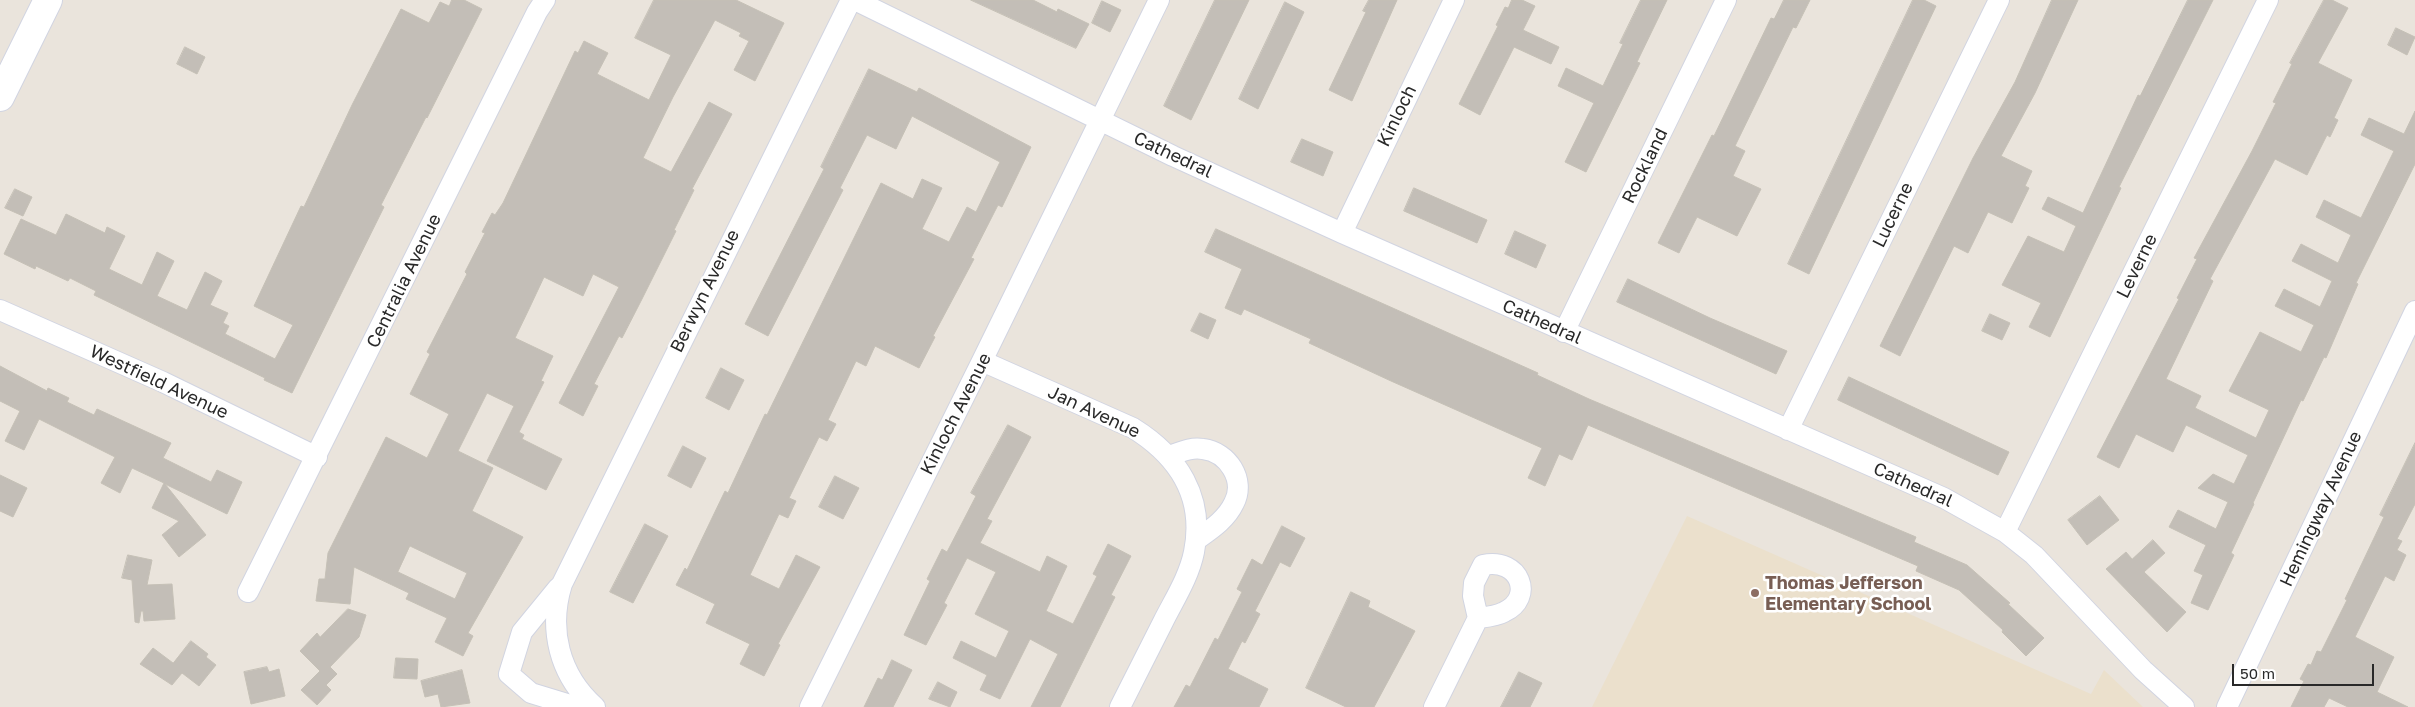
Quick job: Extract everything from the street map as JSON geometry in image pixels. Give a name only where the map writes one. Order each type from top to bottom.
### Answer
[{"type":"main road","points":[[0,97],[48,0]]},
{"type":"street","name":"Centralia Avenue","points":[[248,592],[262,561],[317,457],[537,12],[545,0]]},
{"type":"street","name":"Cathedral","points":[[853,0],[1101,120],[1342,233],[1944,498],[2005,532],[2034,555],[2143,670],[2184,707]]},
{"type":"street","name":"Berwyn Avenue","points":[[595,707],[574,682],[562,660],[556,638],[554,618],[562,584],[853,0]]},
{"type":"street","name":"Kinloch Avenue","points":[[810,707],[1159,0]]},
{"type":"street","name":"Kinloch","points":[[1342,233],[1454,0]]},
{"type":"street","name":"Rockland","points":[[1564,332],[1726,0]]},
{"type":"street","name":"Lucerne","points":[[1788,430],[1999,0]]},
{"type":"street","name":"Leverne","points":[[2005,532],[2268,0]]},
{"type":"street","name":"Westfield Avenue","points":[[0,310],[163,382],[317,457]]},
{"type":"street","name":"Hemingway Avenue","points":[[2227,707],[2413,322]]},
{"type":"street","name":"Jan Avenue","points":[[982,361],[1133,428],[1153,441],[1169,456],[1187,486],[1196,513],[1194,553],[1186,577],[1120,707]]},
{"type":"street","points":[[1169,456],[1189,449],[1205,449],[1220,457],[1232,467],[1238,480],[1238,491],[1234,504],[1220,523],[1196,540]]},
{"type":"street","name":"Berwyn Avenue","points":[[562,584],[522,632],[509,674],[530,693],[577,707]]},
{"type":"street","points":[[1434,707],[1478,618]]},
{"type":"shaded area","name":"Thomas Jefferson Elementary School","points":[[1687,516],[2091,694],[2104,670],[2143,707],[1592,707]]},
{"type":"building","points":[[452,0],[464,0],[482,9],[381,205],[384,207],[292,393],[94,295],[96,291],[70,278],[68,281],[36,266],[35,269],[4,254],[21,219],[56,235],[66,214],[105,233],[107,227],[125,236],[109,269],[142,285],[157,252],[174,261],[157,296],[187,310],[205,272],[222,281],[210,305],[228,313],[223,323],[229,326],[225,334],[275,359],[293,325],[254,306],[301,206],[304,207],[352,105],[401,9],[429,23],[440,2],[449,6]]},
{"type":"building","points":[[654,0],[736,0],[784,23],[755,81],[734,70],[749,41],[739,36],[741,33],[715,20],[673,97],[643,158],[671,172],[709,102],[732,114],[692,189],[694,190],[674,230],[676,231],[642,299],[622,338],[619,336],[594,384],[598,386],[583,416],[559,403],[619,287],[593,274],[583,296],[544,277],[515,338],[553,356],[541,381],[544,382],[519,432],[524,435],[522,439],[562,459],[546,490],[487,461],[514,406],[487,393],[458,451],[493,468],[472,511],[523,537],[468,633],[473,636],[463,656],[435,642],[447,618],[406,599],[409,593],[354,567],[350,604],[316,601],[319,579],[325,579],[328,553],[386,437],[427,458],[449,414],[410,394],[430,354],[427,352],[467,274],[465,272],[485,233],[482,232],[492,213],[495,215],[503,203],[575,51],[578,53],[584,41],[608,53],[597,74],[649,100],[671,55],[635,38]],"holes":[[[410,546],[467,573],[455,599],[398,572]]]},
{"type":"building","points":[[971,0],[1033,0],[1057,12],[1058,9],[1089,24],[1076,48]]},
{"type":"building","points":[[1215,0],[1249,0],[1191,120],[1164,106]]},
{"type":"building","points":[[1369,0],[1397,0],[1352,101],[1329,90],[1366,12],[1363,11]]},
{"type":"building","points":[[1512,0],[1522,0],[1535,6],[1523,30],[1559,47],[1551,64],[1514,47],[1480,115],[1459,104],[1498,26],[1496,25],[1505,7],[1508,8]]},
{"type":"building","points":[[1641,0],[1667,0],[1637,62],[1640,63],[1586,172],[1565,162],[1594,103],[1558,86],[1566,68],[1603,86],[1623,44],[1620,43]]},
{"type":"building","points":[[1784,0],[1810,0],[1796,28],[1793,27],[1735,146],[1745,151],[1733,176],[1761,189],[1737,236],[1697,217],[1679,253],[1658,243],[1712,135],[1714,136],[1771,18],[1774,19]]},
{"type":"building","points":[[1913,0],[1924,0],[1936,6],[1809,274],[1788,264]]},
{"type":"building","points":[[2052,0],[2078,0],[2035,93],[2001,156],[2032,171],[2025,186],[2029,188],[2012,223],[1988,212],[1968,253],[1954,246],[1900,356],[1880,346],[1973,158],[2015,82]]},
{"type":"building","points":[[2188,0],[2213,0],[2119,187],[2121,188],[2050,337],[2029,327],[2041,303],[2002,285],[2028,236],[2064,252],[2076,226],[2042,209],[2048,197],[2083,213],[2138,95],[2140,96]]},
{"type":"building","points":[[2324,0],[2332,0],[2348,8],[2318,63],[2352,80],[2334,118],[2338,120],[2330,137],[2327,135],[2307,175],[2275,159],[2210,279],[2213,281],[2166,379],[2201,396],[2195,408],[2256,438],[2269,410],[2229,391],[2260,332],[2301,352],[2314,325],[2275,306],[2284,289],[2320,307],[2332,281],[2292,261],[2301,244],[2338,263],[2351,235],[2316,217],[2324,200],[2361,218],[2394,151],[2361,135],[2369,118],[2404,134],[2415,111],[2415,164],[2356,283],[2358,284],[2326,358],[2324,357],[2303,401],[2301,400],[2253,503],[2231,553],[2234,555],[2208,610],[2191,603],[2203,575],[2194,571],[2206,545],[2169,527],[2178,510],[2216,529],[2228,502],[2198,488],[2213,474],[2234,484],[2248,455],[2186,425],[2173,452],[2136,434],[2119,468],[2097,457],[2179,299],[2177,298],[2197,259],[2194,258],[2252,151],[2276,103],[2273,102],[2292,64],[2290,63]]},
{"type":"building","points":[[1102,1],[1121,10],[1110,32],[1092,23]]},
{"type":"building","points":[[1285,2],[1304,12],[1258,109],[1239,99]]},
{"type":"building","points":[[2396,28],[2415,37],[2407,55],[2388,45]]},
{"type":"building","points":[[185,47],[205,57],[197,74],[177,64]]},
{"type":"building","points":[[869,69],[917,92],[919,88],[1031,147],[1002,207],[998,205],[971,258],[974,259],[933,336],[935,337],[919,368],[875,346],[866,366],[856,361],[828,420],[836,424],[827,441],[819,437],[789,498],[796,501],[788,518],[779,514],[750,575],[779,589],[796,555],[820,567],[778,644],[780,645],[764,676],[740,664],[750,644],[706,623],[715,604],[676,585],[685,568],[687,570],[725,491],[728,493],[765,414],[767,415],[881,183],[913,199],[922,179],[942,188],[922,229],[949,242],[967,207],[976,212],[1000,162],[912,116],[896,149],[867,135],[840,188],[843,190],[768,336],[745,324],[824,169],[821,167]]},
{"type":"building","points":[[1302,139],[1333,152],[1323,176],[1291,162]]},
{"type":"building","points":[[1414,188],[1487,220],[1477,243],[1404,211]]},
{"type":"building","points":[[15,189],[32,197],[23,216],[5,208]]},
{"type":"building","points":[[1216,229],[1538,373],[1537,375],[1589,399],[1916,537],[1914,542],[1967,565],[2010,603],[2008,604],[2044,638],[2026,656],[2002,632],[2003,630],[1959,590],[1916,571],[1918,566],[1588,425],[1572,460],[1559,454],[1545,486],[1528,478],[1542,448],[1309,343],[1311,339],[1244,309],[1241,315],[1225,308],[1242,269],[1205,252]]},
{"type":"building","points":[[1515,231],[1546,245],[1536,268],[1505,254]]},
{"type":"building","points":[[1628,279],[1710,318],[1787,351],[1776,374],[1617,302]]},
{"type":"building","points":[[1200,313],[1216,320],[1208,339],[1191,331]]},
{"type":"building","points":[[1990,314],[2010,323],[2002,340],[1982,331]]},
{"type":"building","points":[[0,366],[47,391],[48,388],[69,398],[67,402],[94,415],[97,409],[171,443],[163,458],[211,482],[217,470],[242,482],[227,514],[165,484],[206,535],[179,557],[162,535],[179,521],[152,508],[164,483],[132,468],[120,493],[101,483],[115,457],[39,419],[24,450],[5,441],[20,411],[0,401]]},
{"type":"building","points":[[721,368],[744,380],[729,410],[706,398]]},
{"type":"building","points":[[1849,377],[2009,452],[1998,475],[1838,400]]},
{"type":"building","points":[[1008,425],[1031,437],[987,519],[992,521],[980,543],[1040,572],[1047,556],[1067,566],[1046,611],[1073,624],[1097,576],[1093,574],[1108,544],[1131,556],[1111,595],[1115,597],[1060,707],[1031,707],[1058,654],[1030,639],[1000,699],[980,690],[987,675],[953,658],[961,641],[996,658],[1009,631],[975,614],[996,572],[967,558],[944,603],[947,605],[926,645],[904,635],[930,581],[927,579],[942,549],[947,552],[976,496],[971,493]]},
{"type":"building","points":[[2415,443],[2415,504],[2397,539],[2402,541],[2397,550],[2406,555],[2394,581],[2385,576],[2355,637],[2394,657],[2377,692],[2408,707],[2348,707],[2329,698],[2324,707],[2291,707],[2304,681],[2300,679],[2308,664],[2311,665],[2317,651],[2321,652],[2347,600],[2345,599],[2384,517],[2380,515]]},
{"type":"building","points":[[683,446],[706,458],[691,488],[668,476]]},
{"type":"building","points":[[0,475],[27,488],[13,517],[0,511]]},
{"type":"building","points":[[835,476],[859,488],[843,519],[819,507]]},
{"type":"building","points":[[2100,496],[2119,520],[2087,545],[2068,520]]},
{"type":"building","points":[[645,524],[668,536],[633,603],[610,592]]},
{"type":"building","points":[[1282,526],[1305,538],[1290,567],[1280,562],[1255,611],[1260,614],[1245,643],[1242,641],[1228,669],[1268,689],[1259,707],[1174,707],[1186,685],[1190,687],[1215,638],[1218,640],[1242,592],[1237,589],[1252,559],[1262,565]]},
{"type":"building","points":[[2153,540],[2165,553],[2144,572],[2186,612],[2167,632],[2106,569],[2126,552],[2132,559]]},
{"type":"building","points":[[128,555],[152,560],[147,585],[172,584],[175,619],[144,621],[143,611],[141,611],[139,623],[135,622],[132,580],[122,578]]},
{"type":"building","points":[[1351,592],[1370,601],[1368,607],[1415,631],[1374,707],[1346,707],[1306,688]]},
{"type":"building","points":[[348,609],[366,615],[359,637],[330,667],[337,674],[326,685],[331,690],[317,705],[301,690],[320,671],[300,651],[317,633],[320,637]]},
{"type":"building","points":[[191,641],[208,654],[206,657],[216,665],[199,686],[182,673],[172,685],[140,664],[153,648],[173,663]]},
{"type":"building","points":[[396,658],[418,659],[417,679],[394,678]]},
{"type":"building","points":[[892,660],[912,670],[893,707],[864,707],[878,678],[882,680]]},
{"type":"building","points":[[267,667],[269,672],[279,669],[285,696],[251,704],[244,672]]},
{"type":"building","points":[[462,670],[470,703],[441,707],[438,694],[425,697],[421,681]]},
{"type":"building","points":[[1519,672],[1542,683],[1530,707],[1501,707]]},
{"type":"building","points":[[938,682],[957,692],[950,707],[929,699]]},
{"type":"place","name":"Thomas Jefferson Elementary School","points":[[1755,593]]}]
